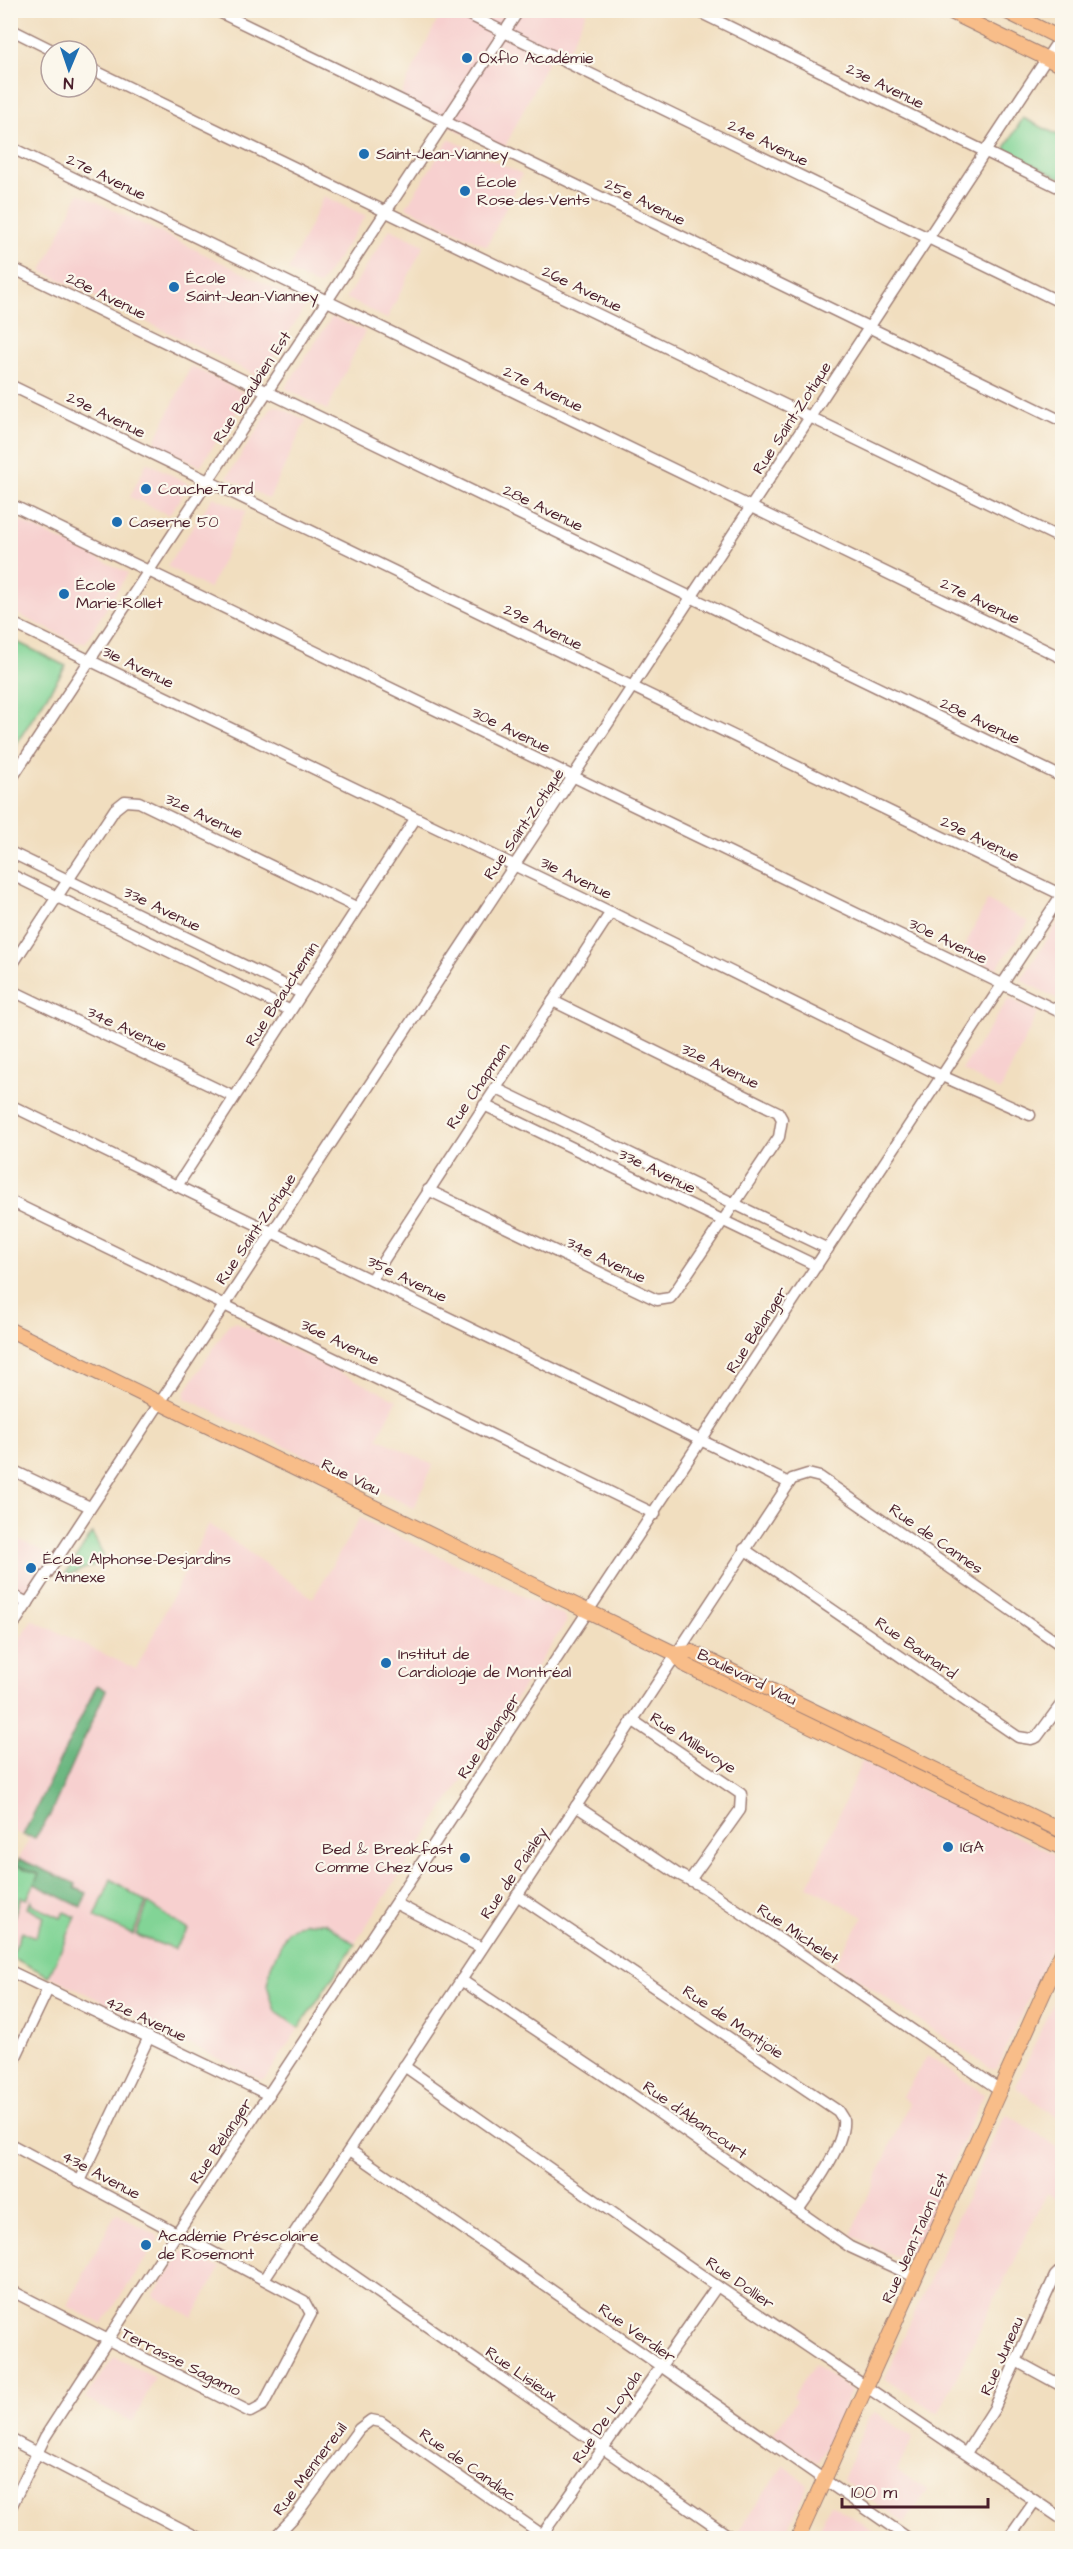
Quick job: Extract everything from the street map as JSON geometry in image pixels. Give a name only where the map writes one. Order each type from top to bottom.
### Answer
[{"type":"main road","points":[[947,10],[1062,66]]},
{"type":"main road","points":[[1003,10],[1062,37]]},
{"type":"main road","name":"Rue Viau","points":[[10,1330],[676,1654]]},
{"type":"main road","name":"Boulevard Viau","points":[[1062,1831],[692,1652],[676,1654],[683,1664],[1062,1848]]},
{"type":"main road","name":"Rue Jean-Talon Est","points":[[798,2538],[1062,1952]]},
{"type":"street","name":"25e Avenue","points":[[215,10],[1062,421]]},
{"type":"street","name":"24e Avenue","points":[[459,10],[1062,303]]},
{"type":"street","name":"Rue Beaubien Est","points":[[10,781],[519,10]]},
{"type":"street","name":"23e Avenue","points":[[695,10],[1062,189]]},
{"type":"street","points":[[10,29],[39,44]]},
{"type":"street","name":"Rue Saint-Zotique","points":[[10,1629],[1062,37]]},
{"type":"street","name":"26e Avenue","points":[[99,73],[1062,539]]},
{"type":"street","name":"27e Avenue","points":[[10,147],[1062,658]]},
{"type":"street","name":"28e Avenue","points":[[10,267],[1062,777]]},
{"type":"street","name":"29e Avenue","points":[[10,385],[1062,894]]},
{"type":"street","name":"30e Avenue","points":[[10,504],[1062,1013]]},
{"type":"street","name":"31e Avenue","points":[[10,622],[611,912],[942,1076],[1030,1115]]},
{"type":"street","name":"32e Avenue","points":[[69,881],[115,809],[125,801],[139,802],[356,907]]},
{"type":"street","name":"Rue Beauchemin","points":[[177,1186],[415,819]]},
{"type":"street","name":"33e Avenue","points":[[10,852],[301,993]]},
{"type":"street","points":[[10,874],[289,1010]]},
{"type":"street","points":[[10,968],[69,881]]},
{"type":"street","name":"Rue Bélanger","points":[[10,2509],[45,2437],[177,2233],[655,1514],[1062,894]]},
{"type":"street","name":"Rue Chapman","points":[[372,1278],[611,912]]},
{"type":"street","name":"34e Avenue","points":[[10,986],[15,992],[234,1097]]},
{"type":"street","name":"32e Avenue","points":[[553,1001],[778,1112],[782,1119],[779,1137],[735,1204]]},
{"type":"street","name":"33e Avenue","points":[[495,1088],[828,1250]]},
{"type":"street","name":"35e Avenue","points":[[10,1105],[273,1233],[372,1278],[789,1483]]},
{"type":"street","name":"33e Avenue","points":[[484,1105],[817,1266]]},
{"type":"street","name":"34e Avenue","points":[[428,1190],[657,1300],[670,1298],[675,1292],[735,1204]]},
{"type":"street","name":"36e Avenue","points":[[10,1201],[655,1514]]},
{"type":"street","points":[[10,1469],[90,1507]]},
{"type":"street","name":"Rue de Cannes","points":[[789,1483],[796,1477],[808,1474],[820,1477],[1062,1646]]},
{"type":"street","name":"Rue de Paisley","points":[[264,2279],[789,1483]]},
{"type":"street","name":"Rue Baunard","points":[[744,1549],[1018,1737],[1031,1739],[1037,1737],[1062,1703]]},
{"type":"street","points":[[10,1594],[28,1603]]},
{"type":"street","name":"Rue Millevoye","points":[[633,1720],[741,1794],[740,1810],[690,1880]]},
{"type":"street","name":"Rue Michelet","points":[[576,1806],[690,1880],[1000,2090]]},
{"type":"street","name":"Rue de Montjoie","points":[[517,1895],[838,2110],[843,2118],[841,2133],[821,2177],[798,2210]]},
{"type":"street","points":[[397,1904],[482,1948]]},
{"type":"street","name":"42e Avenue","points":[[10,1971],[269,2095]]},
{"type":"street","name":"Rue d'Abancourt","points":[[461,1980],[856,2251],[915,2277]]},
{"type":"street","points":[[10,2069],[48,1989]]},
{"type":"street","points":[[80,2181],[149,2037]]},
{"type":"street","name":"Rue Dollier","points":[[404,2066],[717,2286],[1062,2519]]},
{"type":"street","name":"43e Avenue","points":[[10,2144],[177,2233]]},
{"type":"street","name":"Rue Verdier","points":[[350,2150],[908,2538]]},
{"type":"street","name":"Terrasse Sagamo","points":[[108,2342],[244,2411],[254,2412],[262,2405],[311,2314],[304,2301],[177,2233]]},
{"type":"street","name":"Rue Lisieux","points":[[294,2234],[602,2450],[732,2538]]},
{"type":"street","name":"Rue Juneau","points":[[966,2453],[994,2409],[1055,2276],[1062,2269]]},
{"type":"street","name":"Rue De Loyola","points":[[544,2537],[717,2286]]},
{"type":"street","points":[[10,2290],[108,2342]]},
{"type":"street","points":[[1016,2361],[1062,2386]]},
{"type":"street","name":"Rue de Candiac","points":[[371,2420],[381,2422],[544,2537]]},
{"type":"street","name":"Rue Mennereuil","points":[[274,2538],[296,2515],[359,2429],[371,2420]]},
{"type":"street","points":[[10,2439],[199,2538]]},
{"type":"street","points":[[1009,2538],[1035,2501]]},
{"type":"shaded area","points":[[442,11],[587,11],[563,61],[551,55],[502,153],[398,100]]},
{"type":"shaded area","name":"École Rose-des-Vents","points":[[449,139],[522,174],[487,246],[406,207]]},
{"type":"shaded area","name":"École Saint-Jean-Vianney","points":[[79,193],[307,304],[263,373],[258,376],[42,271]]},
{"type":"shaded area","points":[[324,196],[366,216],[319,286],[288,271]]},
{"type":"shaded area","points":[[390,229],[424,245],[387,319],[346,298]]},
{"type":"shaded area","points":[[332,317],[365,331],[327,410],[285,388]]},
{"type":"shaded area","points":[[191,366],[248,395],[200,466],[154,443]]},
{"type":"shaded area","points":[[277,406],[306,420],[269,499],[227,477],[272,407]]},
{"type":"shaded area","points":[[147,462],[187,483],[188,487],[169,515],[130,497]]},
{"type":"shaded area","points":[[213,497],[246,511],[209,589],[167,566]]},
{"type":"shaded area","name":"École Marie-Rollet","points":[[10,516],[128,573],[85,643],[81,641],[79,644],[11,611]]},
{"type":"shaded area","points":[[987,901],[1029,922],[996,969],[962,952]]},
{"type":"shaded area","points":[[1062,916],[1062,998],[1061,1001],[1021,980]]},
{"type":"shaded area","points":[[1011,999],[1038,1012],[1000,1091],[962,1070],[1007,1001]]},
{"type":"shaded area","points":[[235,1322],[397,1400],[378,1438],[433,1465],[414,1508],[185,1398],[185,1392],[229,1324]]},
{"type":"shaded area","points":[[360,1518],[564,1616],[567,1621],[266,2078],[262,2080],[11,1957],[10,1876],[29,1839],[11,1830],[11,1653],[32,1620],[136,1669],[209,1524],[313,1598]]},
{"type":"shaded area","name":"École Alphonse-Desjardins - Annexe","points":[[10,1535],[57,1558],[28,1603],[11,1594]]},
{"type":"shaded area","points":[[862,1761],[1052,1853],[1062,1865],[1062,1923],[998,2067],[993,2070],[834,1963],[864,1917],[808,1886]]},
{"type":"shaded area","points":[[1062,1982],[1062,2120],[1016,2086]]},
{"type":"shaded area","points":[[928,2055],[984,2094],[912,2256],[903,2260],[851,2235],[909,2103],[902,2097]]},
{"type":"shaded area","points":[[1007,2114],[1062,2150],[1062,2203],[1047,2193],[938,2414],[885,2378],[1002,2120]]},
{"type":"shaded area","points":[[116,2213],[157,2235],[159,2239],[102,2324],[67,2306]]},
{"type":"shaded area","points":[[183,2251],[220,2268],[193,2317],[153,2296]]},
{"type":"shaded area","points":[[114,2357],[155,2377],[133,2422],[85,2398]]},
{"type":"shaded area","points":[[815,2364],[851,2391],[819,2461],[816,2462],[773,2433],[796,2401],[792,2397]]},
{"type":"shaded area","points":[[875,2413],[913,2437],[897,2471],[928,2490],[905,2523],[842,2480],[869,2417]]},
{"type":"shaded area","points":[[784,2465],[808,2485],[784,2538],[748,2538],[738,2531]]},
{"type":"shaded area","points":[[830,2504],[834,2505],[883,2538],[814,2538]]},
{"type":"green space","points":[[1023,118],[1062,137],[1062,179],[1007,152],[1005,148]]},
{"type":"green space","points":[[11,639],[66,666],[11,752]]},
{"type":"green space","points":[[92,1533],[103,1554],[101,1563],[64,1576]]},
{"type":"green space","points":[[97,1685],[106,1690],[49,1817],[35,1838],[23,1835]]},
{"type":"green space","points":[[19,1859],[76,1884],[75,1888],[87,1893],[81,1907],[34,1884],[39,1874],[16,1865]]},
{"type":"green space","points":[[16,1865],[39,1874],[27,1899],[21,1897],[11,1925],[11,1876]]},
{"type":"green space","points":[[111,1879],[146,1902],[133,1935],[95,1917]]},
{"type":"green space","points":[[31,1900],[32,1905],[61,1918],[64,1912],[76,1917],[49,1976],[11,1957],[22,1931],[35,1937],[44,1917],[27,1908]]},
{"type":"green space","points":[[148,1903],[188,1930],[174,1949],[136,1935]]},
{"type":"green space","points":[[305,1922],[325,1923],[355,1944],[299,2028],[275,2011],[267,1985],[271,1966],[287,1931]]},
{"type":"place","name":"Oxflo Académie","points":[[467,58]]},
{"type":"place","name":"Saint-Jean-Vianney","points":[[364,154]]},
{"type":"place","name":"École Rose-des-Vents","points":[[465,191]]},
{"type":"place","name":"École Saint-Jean-Vianney","points":[[174,287]]},
{"type":"place","name":"Couche-Tard","points":[[146,489]]},
{"type":"place","name":"Caserne 50","points":[[117,522]]},
{"type":"place","name":"École Marie-Rollet","points":[[64,594]]},
{"type":"place","name":"École Alphonse-Desjardins - Annexe","points":[[31,1568]]},
{"type":"place","name":"Institut de Cardiologie de Montréal","points":[[386,1663]]},
{"type":"place","name":"IGA","points":[[948,1847]]},
{"type":"place","name":"Bed & Breakfast Comme Chez Vous","points":[[465,1858]]},
{"type":"place","name":"Académie Préscolaire de Rosemont","points":[[146,2245]]}]
